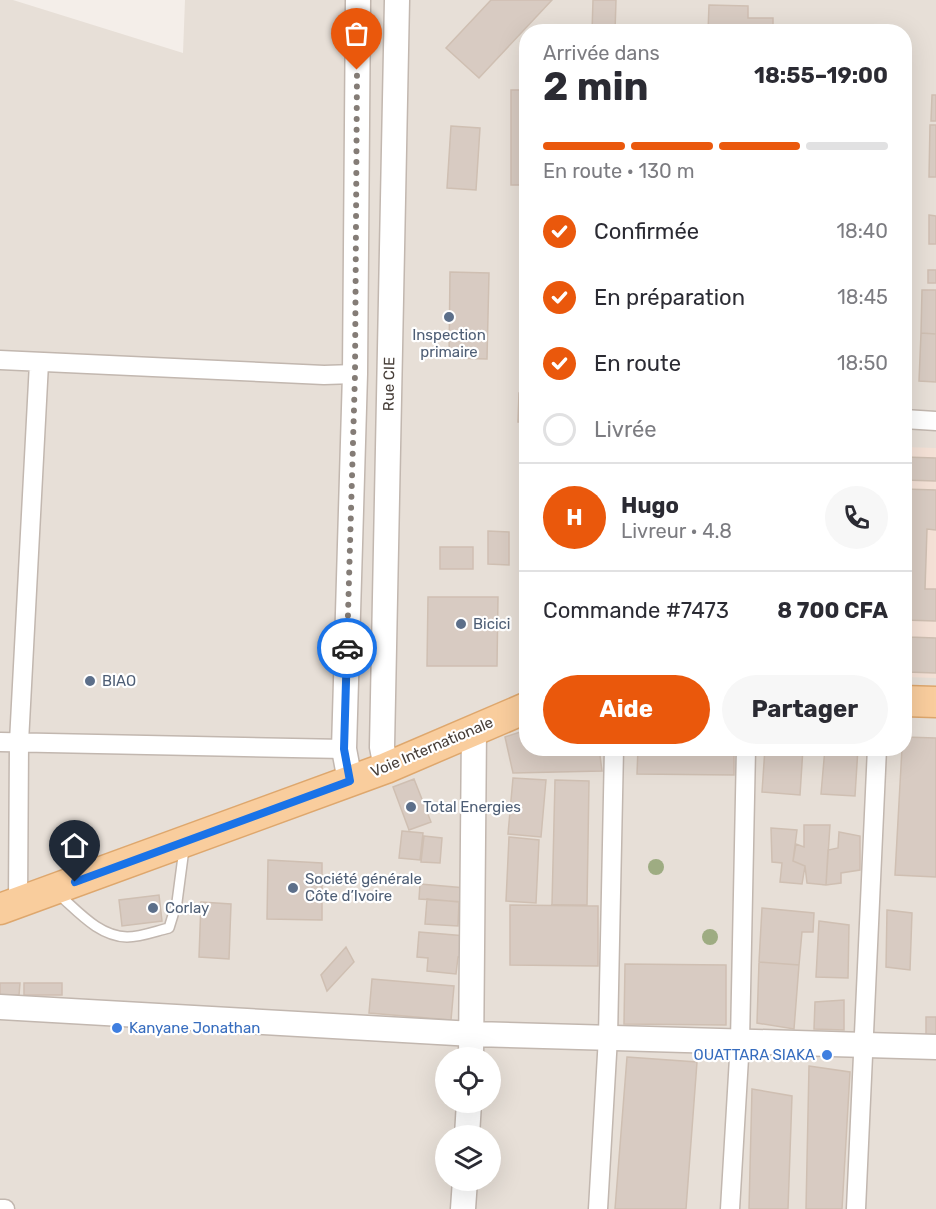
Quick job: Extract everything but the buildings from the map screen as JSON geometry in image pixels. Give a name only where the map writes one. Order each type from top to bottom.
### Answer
[{"type":"main road","points":[[912,701],[936,702]]},
{"type":"main road","name":"Voie Internationale","points":[[9,906],[386,768],[519,711]]},
{"type":"street","points":[[350,781],[344,749],[355,374],[358,0]]},
{"type":"street","name":"Rue CIE","points":[[386,768],[382,747],[397,0]]},
{"type":"street","points":[[0,360],[324,375],[355,374]]},
{"type":"street","points":[[9,906],[20,742],[39,363]]},
{"type":"street","points":[[912,420],[936,421]]},
{"type":"street","points":[[472,1046],[474,729]]},
{"type":"street","points":[[0,742],[344,749]]},
{"type":"street","points":[[598,1209],[608,1037],[615,756]]},
{"type":"street","points":[[730,1209],[740,1041],[746,756]]},
{"type":"street","points":[[856,1209],[877,756]]},
{"type":"street","points":[[0,1007],[472,1046],[608,1037],[936,1047]]},
{"type":"street","points":[[463,1209],[464,1191]]},
{"type":"street","points":[[0,1209],[5,1209]]},
{"type":"lane","points":[[53,890],[100,930],[115,935],[129,937],[169,928],[177,902],[184,842]]},
{"type":"shaded area","points":[[0,0],[13,0],[183,53],[185,0],[936,0],[936,1209],[0,1209]]},
{"type":"shaded area","points":[[912,447],[936,448],[936,678],[912,677]]},
{"type":"way so far","points":[[347,648],[355,374],[357,70]]},
{"type":"place","name":"Inspection primaire","points":[[449,317]]},
{"type":"place","name":"Bicici","points":[[461,624]]},
{"type":"place","name":"BIAO","points":[[90,681]]},
{"type":"place","name":"Total Energies","points":[[411,807]]},
{"type":"place","name":"Société générale Côte d’Ivoire","points":[[293,888]]},
{"type":"place","name":"Corlay","points":[[153,908]]},
{"type":"place","name":"Kanyane Jonathan","points":[[117,1028]]},
{"type":"place","name":"OUATTARA SIAKA","points":[[827,1055]]},
{"type":"route","points":[[75,882],[350,781],[344,749],[347,648]]}]
